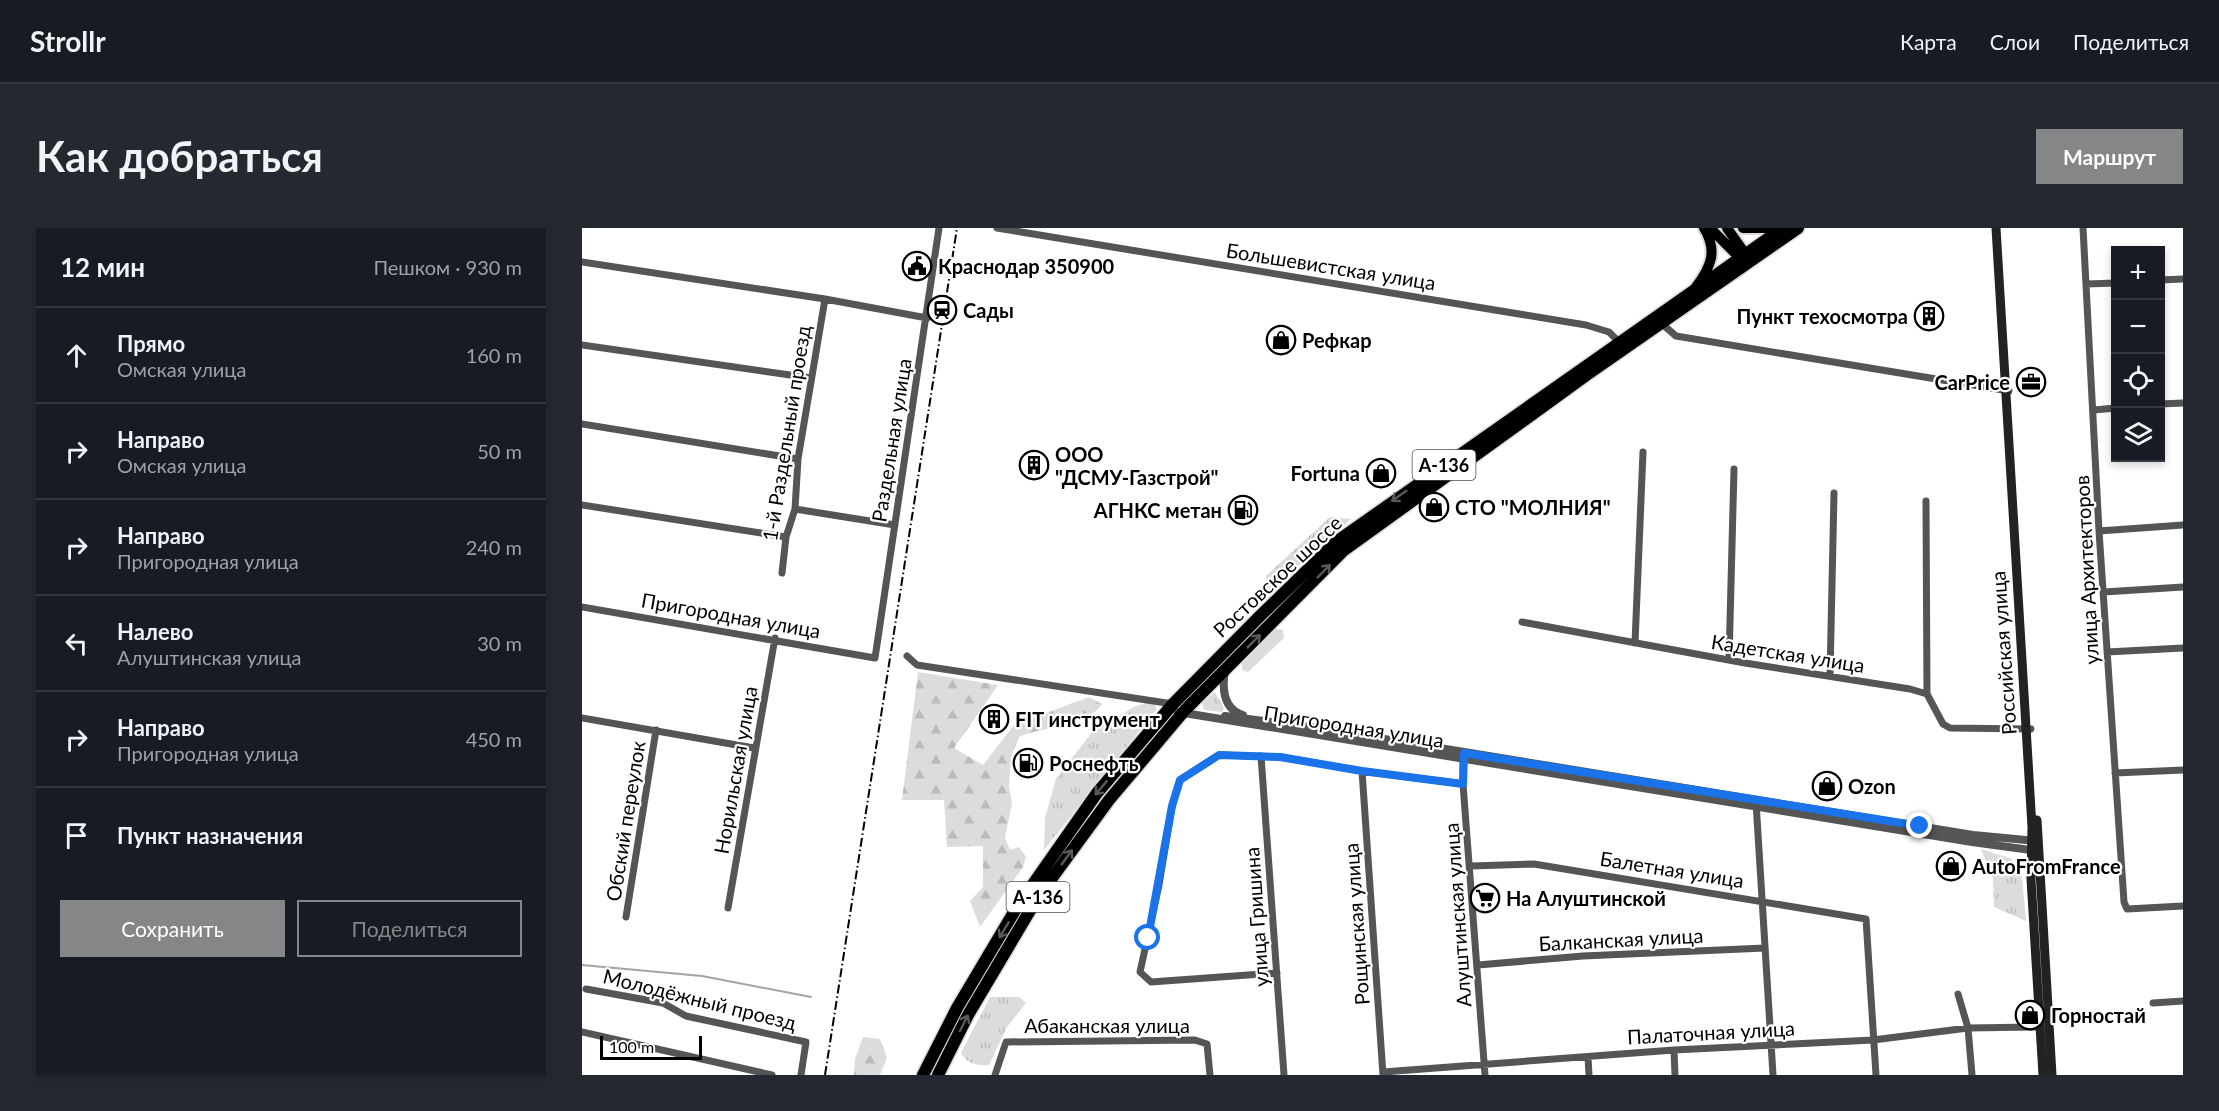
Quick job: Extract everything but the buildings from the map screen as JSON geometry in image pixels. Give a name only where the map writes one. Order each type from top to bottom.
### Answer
[{"type":"highway","name":"Ростовское шоссе","points":[[938,1075],[968,1015],[1038,897],[1109,800],[1183,712],[1343,551],[1693,291],[1783,228]]},
{"type":"highway","name":"Ростовское шоссе","points":[[923,1075],[957,1008],[1039,874],[1097,793],[1169,705],[1336,542],[1622,345],[1661,323],[1798,228]]},
{"type":"main road","points":[[1693,291],[1706,274],[1712,260],[1711,244],[1704,228]]},
{"type":"main road","points":[[1710,228],[1734,253],[1746,255]]},
{"type":"main road","points":[[1727,228],[1746,255]]},
{"type":"main road","points":[[1743,228],[1768,228]]},
{"type":"main road","name":"Российская улица","points":[[1995,228],[2029,729],[2044,1027],[2043,1075]]},
{"type":"main road","name":"Российская улица","points":[[2002,228],[2007,391]]},
{"type":"main road","name":"А-136","points":[[1738,271],[1746,255],[1764,253]]},
{"type":"main road","name":"Российская улица","points":[[2044,1027],[2052,1075]]},
{"type":"street","name":"Раздельная улица","points":[[875,658],[939,228]]},
{"type":"street","name":"Большевистская улица","points":[[997,228],[1586,325],[1609,332],[1622,345]]},
{"type":"street","name":"улица Архитекторов","points":[[2083,228],[2099,531],[2115,773],[2127,909],[2183,906]]},
{"type":"street","points":[[582,262],[825,299],[927,318]]},
{"type":"street","points":[[2165,280],[2183,279]]},
{"type":"street","points":[[2086,284],[2111,283]]},
{"type":"street","name":"1-й Раздельный проезд","points":[[782,573],[786,537],[795,509],[798,459],[825,299]]},
{"type":"street","points":[[1661,323],[1676,336],[1842,361],[2007,391]]},
{"type":"street","points":[[582,345],[811,378]]},
{"type":"street","points":[[2165,404],[2183,403]]},
{"type":"street","points":[[2094,410],[2111,408]]},
{"type":"street","points":[[582,424],[798,459]]},
{"type":"street","points":[[1635,643],[1643,452]]},
{"type":"street","points":[[1729,660],[1734,469]]},
{"type":"street","points":[[1830,676],[1834,493]]},
{"type":"street","points":[[1926,501],[1927,694],[1943,724],[1950,728],[2029,729]]},
{"type":"street","points":[[582,505],[786,537]]},
{"type":"street","points":[[795,509],[895,525]]},
{"type":"street","points":[[2099,531],[2183,525]]},
{"type":"street","points":[[2104,592],[2183,587]]},
{"type":"street","name":"Пригородная улица","points":[[582,607],[775,638],[875,658]]},
{"type":"street","name":"Кадетская улица","points":[[1522,622],[1927,694]]},
{"type":"street","name":"Норильская улица","points":[[728,908],[754,748],[775,638]]},
{"type":"street","points":[[2107,652],[2183,648]]},
{"type":"street","name":"Пригородная улица","points":[[907,656],[917,665],[1169,705],[1183,712],[2034,846]]},
{"type":"street","points":[[1225,670],[1223,692],[1231,708],[1237,713],[1261,721]]},
{"type":"street","name":"Пригородная улица","points":[[1183,712],[1261,721],[1463,757]]},
{"type":"street","points":[[582,717],[754,748]]},
{"type":"street","name":"Обский переулок","points":[[626,917],[656,730]]},
{"type":"street","name":"Пригородная улица","points":[[1277,973],[1151,982],[1140,972],[1159,885],[1172,806],[1180,780],[1219,755],[1280,757],[1362,771],[1463,784]]},
{"type":"street","name":"улица Гришина","points":[[1261,756],[1284,1075]]},
{"type":"street","name":"Алуштинская улица","points":[[1463,757],[1463,784],[1485,1075]]},
{"type":"street","points":[[2115,773],[2183,770]]},
{"type":"street","name":"Рощинская улица","points":[[1362,771],[1383,1073]]},
{"type":"street","points":[[1756,803],[1773,1075]]},
{"type":"street","name":"Балетная улица","points":[[1471,866],[1534,864],[1763,900],[1866,919],[1873,1040]]},
{"type":"street","name":"Балканская улица","points":[[1478,965],[1583,956],[1765,948]]},
{"type":"street","name":"Молодёжный проезд","points":[[586,989],[663,1003],[686,1016],[806,1042],[801,1075]]},
{"type":"street","points":[[1959,994],[1968,1028],[1972,1075]]},
{"type":"street","points":[[2152,1003],[2183,1001]]},
{"type":"street","name":"Палаточная улица","points":[[1383,1073],[1674,1050],[1873,1040],[1968,1028],[2044,1027]]},
{"type":"street","points":[[582,1032],[772,1075]]},
{"type":"street","name":"Абаканская улица","points":[[995,1075],[1006,1042],[1195,1040],[1207,1044],[1210,1075]]},
{"type":"street","points":[[1873,1040],[1876,1075]]},
{"type":"street","points":[[1674,1050],[1675,1075]]},
{"type":"street","points":[[1588,1057],[1589,1075]]},
{"type":"green space","points":[[1330,517],[1351,519],[1272,589],[1266,588],[1266,576]]},
{"type":"green space","points":[[1275,629],[1283,630],[1284,638],[1248,672],[1242,670],[1242,662]]},
{"type":"green space","points":[[918,672],[998,685],[954,748],[983,765],[1014,725],[1089,697],[1102,704],[1086,717],[1076,721],[1019,737],[1011,757],[1009,787],[1012,803],[1005,838],[1010,850],[1019,847],[1026,857],[1023,867],[980,927],[970,901],[983,887],[983,846],[947,847],[944,800],[902,800]]},
{"type":"green space","points":[[1215,692],[1224,708],[1222,712],[1204,710],[1202,703]]},
{"type":"green space","points":[[1149,702],[1156,706],[1156,710],[1044,850],[1045,818],[1056,779],[1093,731],[1134,707]]},
{"type":"green space","points":[[1981,849],[2012,859],[2022,876],[2026,921],[1994,907],[1993,879]]},
{"type":"green space","points":[[990,997],[1019,997],[1026,1003],[1007,1027],[989,1065],[977,1065],[966,1060],[961,1053]]},
{"type":"green space","points":[[863,1037],[880,1039],[887,1058],[880,1075],[854,1075],[855,1059]]},
{"type":"waterway","points":[[582,965],[702,976],[811,997]]},
{"type":"railway","points":[[825,1075],[957,228]]},
{"type":"place","name":"Краснодар 350900","points":[[917,266]]},
{"type":"place","name":"Сады","points":[[942,310]]},
{"type":"place","name":"Пункт техосмотра","points":[[1929,316]]},
{"type":"place","name":"Рефкар","points":[[1281,340]]},
{"type":"place","name":"CarPrice","points":[[2031,382]]},
{"type":"place","name":"ООО \"ДСМУ-Газстрой\"","points":[[1034,465]]},
{"type":"place","name":"Fortuna","points":[[1381,473]]},
{"type":"place","name":"СТО \"МОЛНИЯ\"","points":[[1434,507]]},
{"type":"place","name":"АГНКС метан","points":[[1243,510]]},
{"type":"place","name":"FIT инструмент","points":[[994,719]]},
{"type":"place","name":"Роснефть","points":[[1028,763]]},
{"type":"place","name":"Ozon","points":[[1827,786]]},
{"type":"place","name":"AutoFromFrance","points":[[1951,866]]},
{"type":"place","name":"На Алуштинской","points":[[1485,898]]},
{"type":"place","name":"Горностай","points":[[2030,1015]]},
{"type":"route","points":[[1148,938],[1172,806],[1180,780],[1219,755],[1280,757],[1362,771],[1463,784],[1464,753],[1920,826]]}]
